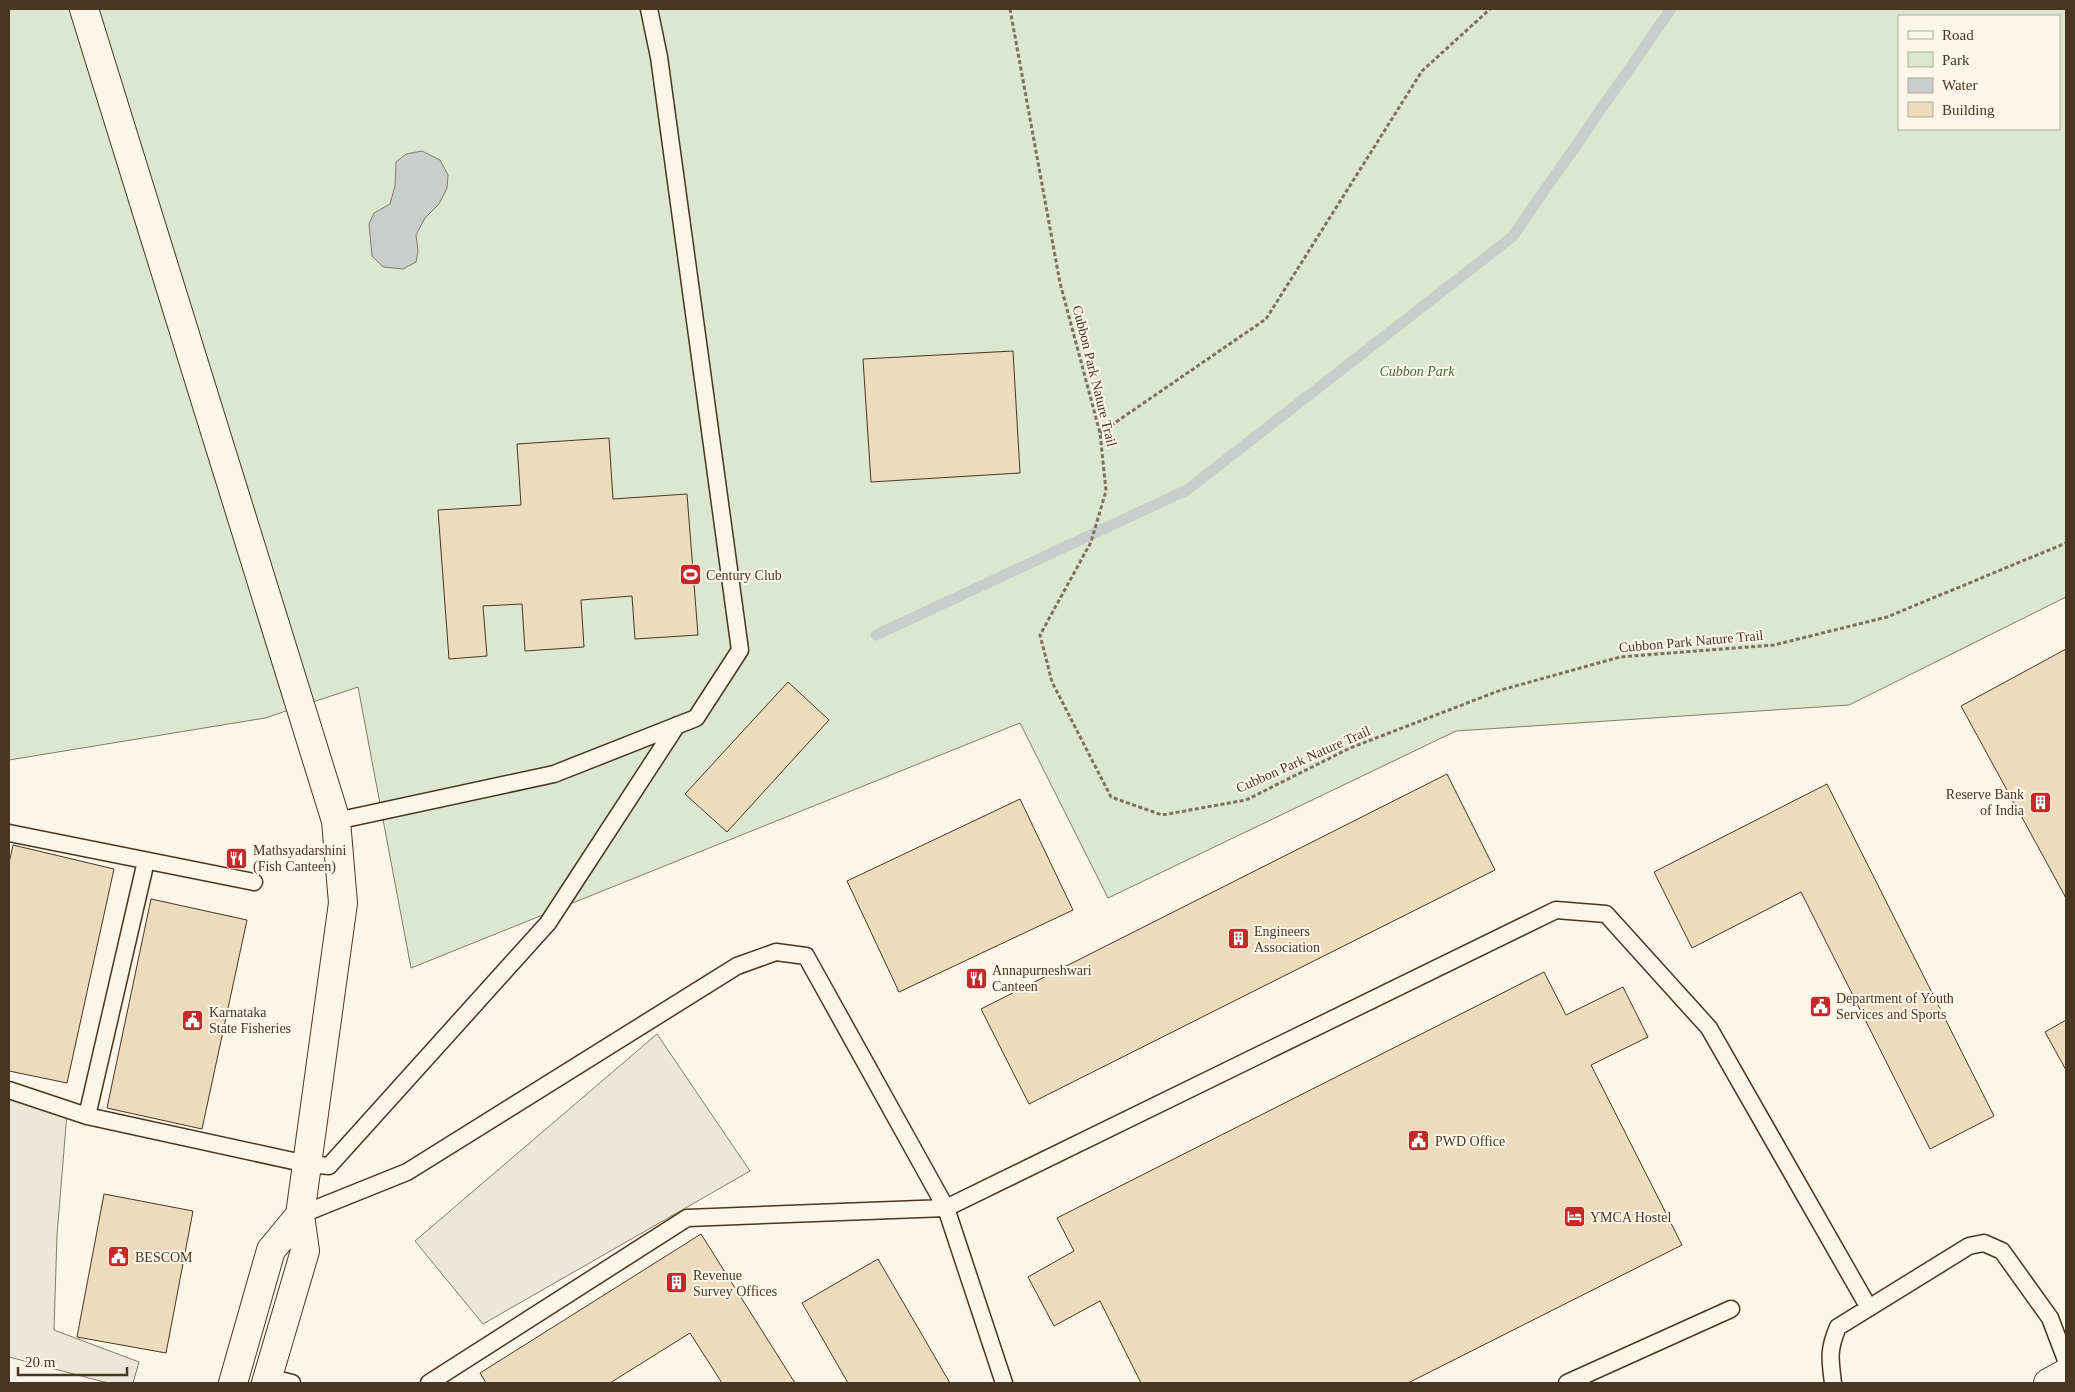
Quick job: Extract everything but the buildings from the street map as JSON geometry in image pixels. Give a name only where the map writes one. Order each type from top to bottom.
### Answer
[{"type":"street","points":[[84,9],[336,821],[343,903],[300,1215],[305,1251],[275,1381]]},
{"type":"street","points":[[234,1383],[271,1250],[300,1215]]},
{"type":"street","points":[[2048,1383],[2066,1373]]},
{"type":"lane","points":[[336,821],[554,774],[696,718],[740,650],[659,57],[650,9]]},
{"type":"lane","points":[[9,1090],[87,1116],[307,1164],[329,1166],[548,922],[677,725]]},
{"type":"lane","points":[[9,833],[254,882]]},
{"type":"lane","points":[[87,1116],[146,861]]},
{"type":"lane","points":[[429,1383],[687,1218],[946,1208],[1556,910],[1606,914],[1709,1028],[1869,1308]]},
{"type":"lane","points":[[300,1215],[407,1172],[737,966],[776,952],[806,956],[946,1208],[1004,1383]]},
{"type":"lane","points":[[1833,1383],[1830,1349],[1838,1327],[1969,1246],[1984,1243],[2002,1251],[2050,1318],[2066,1360]]},
{"type":"lane","points":[[1567,1383],[1731,1309]]},
{"type":"path","name":"Cubbon Park Nature Trail","points":[[1010,9],[1060,283],[1100,433],[1106,491],[1091,542],[1040,635],[1052,682],[1111,797],[1162,815],[1246,800],[1350,748],[1501,690],[1620,657],[1774,645],[1887,617],[2066,543]]},
{"type":"path","points":[[1100,433],[1266,318],[1422,71],[1490,9]]},
{"type":"green space","name":"Cubbon Park","points":[[9,9],[2066,9],[2066,597],[1849,705],[1456,731],[1108,898],[1020,723],[411,968],[358,687],[265,718],[9,760]]},
{"type":"shaded area","points":[[657,1034],[750,1171],[483,1324],[415,1241]]},
{"type":"shaded area","points":[[9,1096],[67,1113],[57,1235],[54,1330],[139,1362],[133,1383],[108,1383],[9,1357]]},
{"type":"water","points":[[422,151],[440,160],[448,175],[447,188],[439,204],[425,218],[416,235],[418,251],[416,262],[403,269],[383,267],[372,256],[369,224],[374,213],[390,204],[395,186],[396,162],[406,154]]},
{"type":"waterway","points":[[876,635],[1187,490],[1512,237],[1671,9]]},
{"type":"place","name":"Century Club","points":[[690,575]]},
{"type":"place","name":"Reserve Bank of India","points":[[2040,802]]},
{"type":"place","name":"Mathsyadarshini (Fish Canteen)","points":[[237,858]]},
{"type":"place","name":"Engineers Association","points":[[1238,939]]},
{"type":"place","name":"Annapurneshwari Canteen","points":[[976,978]]},
{"type":"place","name":"Department of Youth Services and Sports","points":[[1820,1006]]},
{"type":"place","name":"Karnataka State Fisheries","points":[[193,1020]]},
{"type":"place","name":"PWD Office","points":[[1419,1141]]},
{"type":"place","name":"YMCA Hostel","points":[[1574,1217]]},
{"type":"place","name":"BESCOM","points":[[119,1257]]},
{"type":"place","name":"Revenue Survey Offices","points":[[677,1283]]}]
